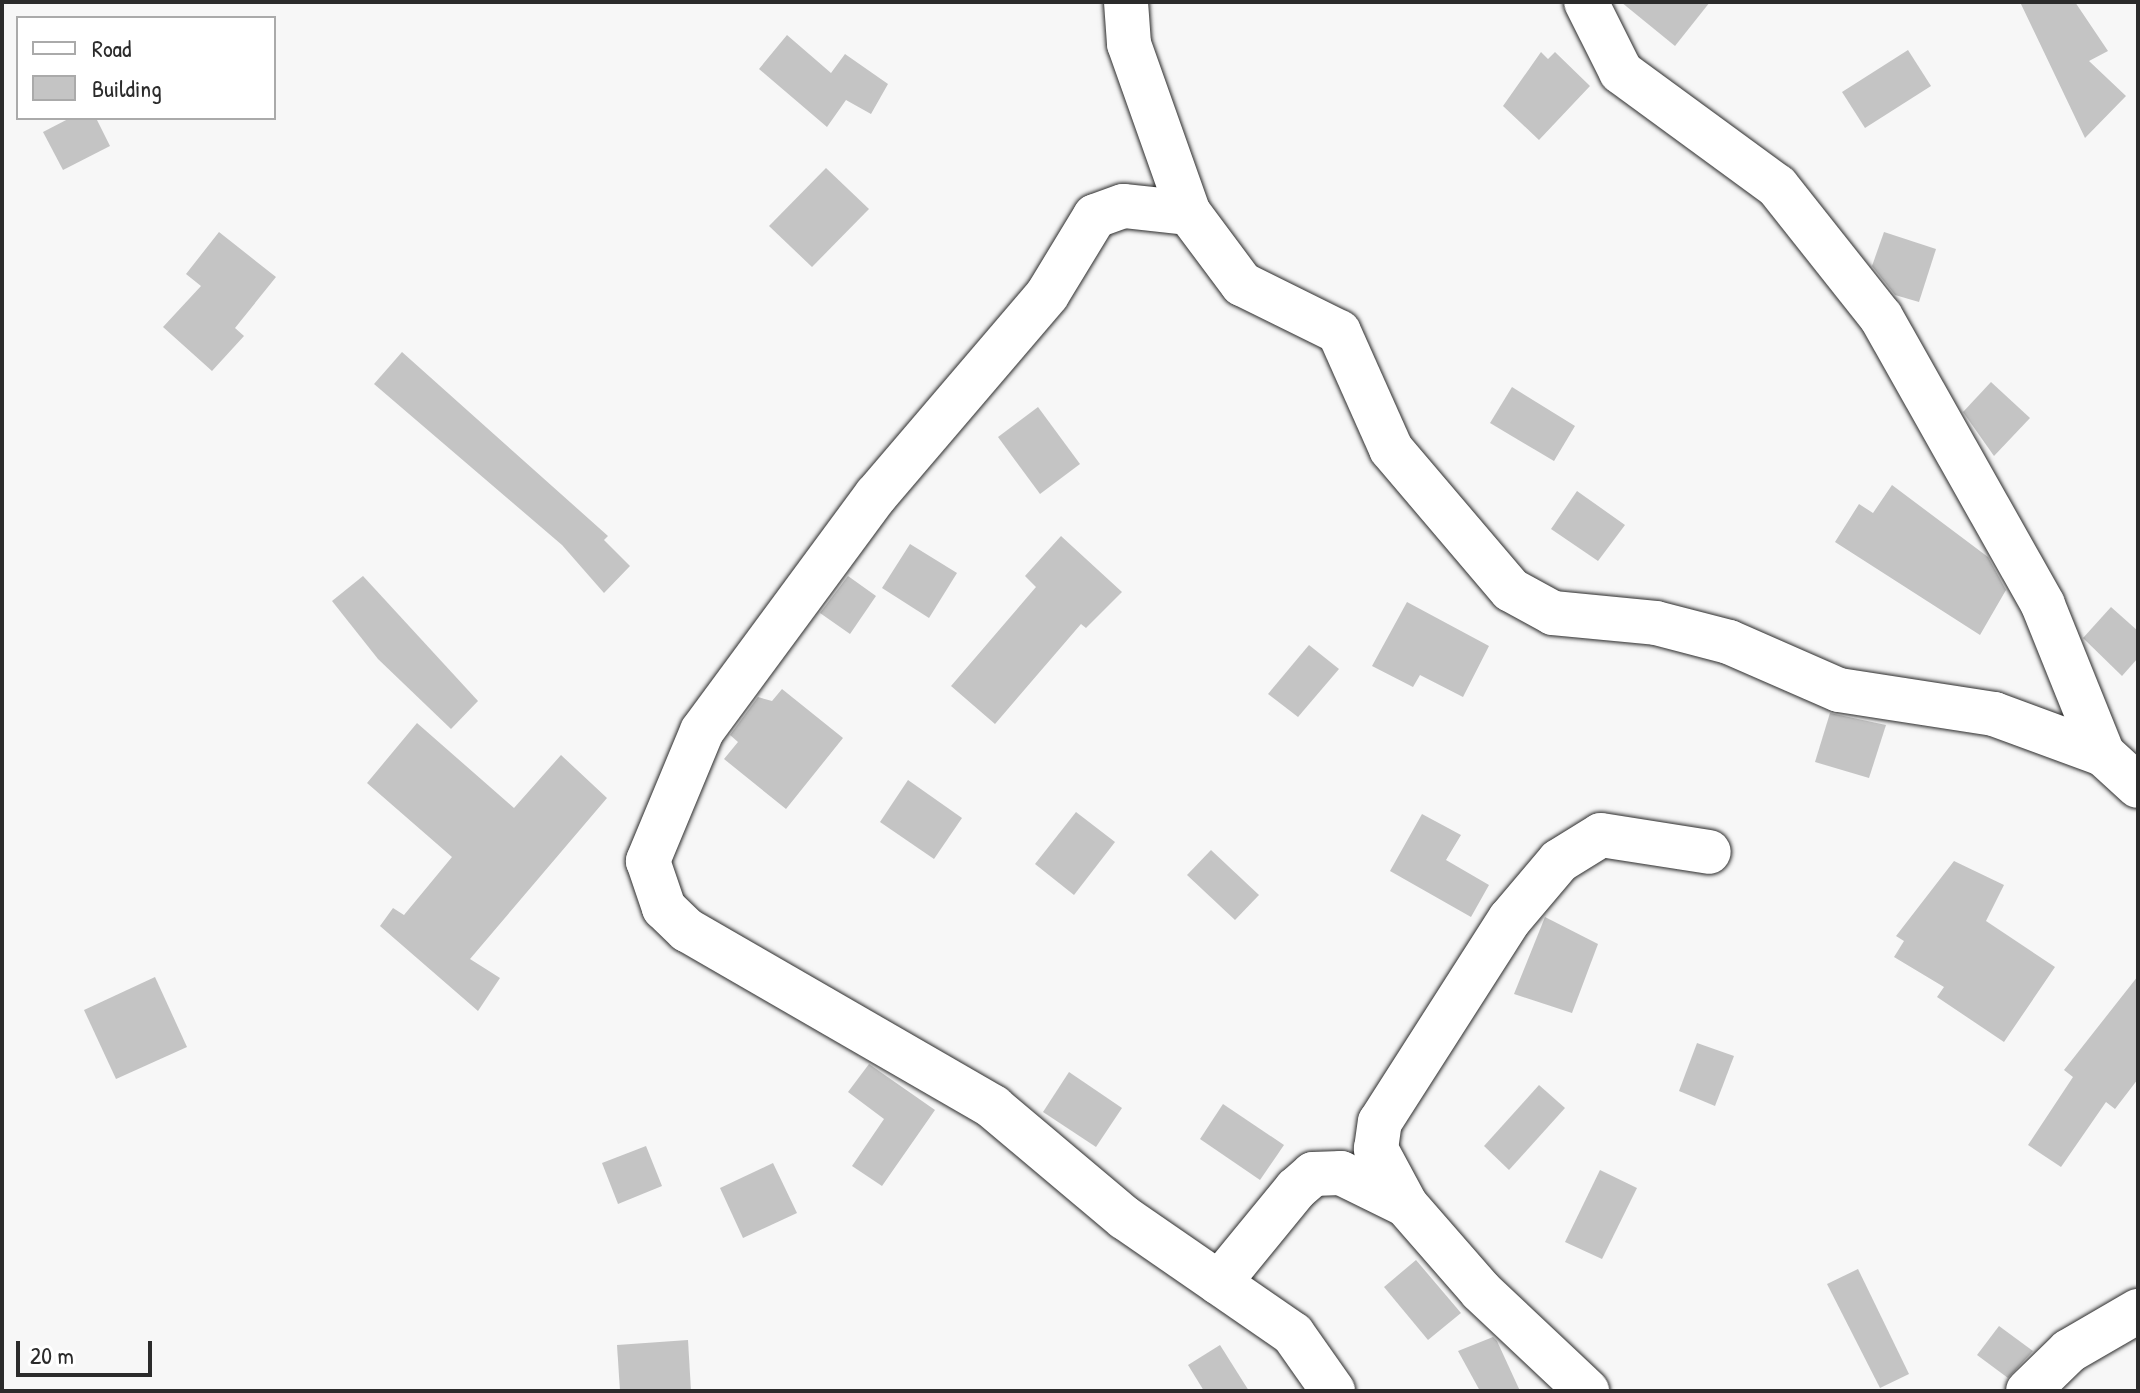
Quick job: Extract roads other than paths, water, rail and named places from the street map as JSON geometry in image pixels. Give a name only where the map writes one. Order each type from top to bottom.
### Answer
[{"type":"street","points":[[1126,2],[1129,44],[1189,213],[1242,284],[1339,332],[1391,449],[1474,550],[1531,606],[1656,623],[1729,642],[1839,690],[1994,714],[2103,754],[2138,786]]},
{"type":"street","points":[[1586,2],[1621,72],[1777,186],[1881,317],[2043,605],[2103,754]]},
{"type":"street","points":[[1189,213],[1123,206],[1095,216],[1047,295],[876,495],[702,731],[648,861],[664,908],[687,930],[993,1107],[1125,1218],[1293,1334],[1333,1391]]},
{"type":"street","points":[[1587,1391],[1481,1291],[1406,1205],[1376,1149],[1380,1122],[1510,919],[1559,861],[1601,835],[1709,852]]},
{"type":"street","points":[[1219,1283],[1313,1174],[1341,1173],[1406,1205]]},
{"type":"street","points":[[2028,1391],[2069,1351],[2138,1311]]}]
